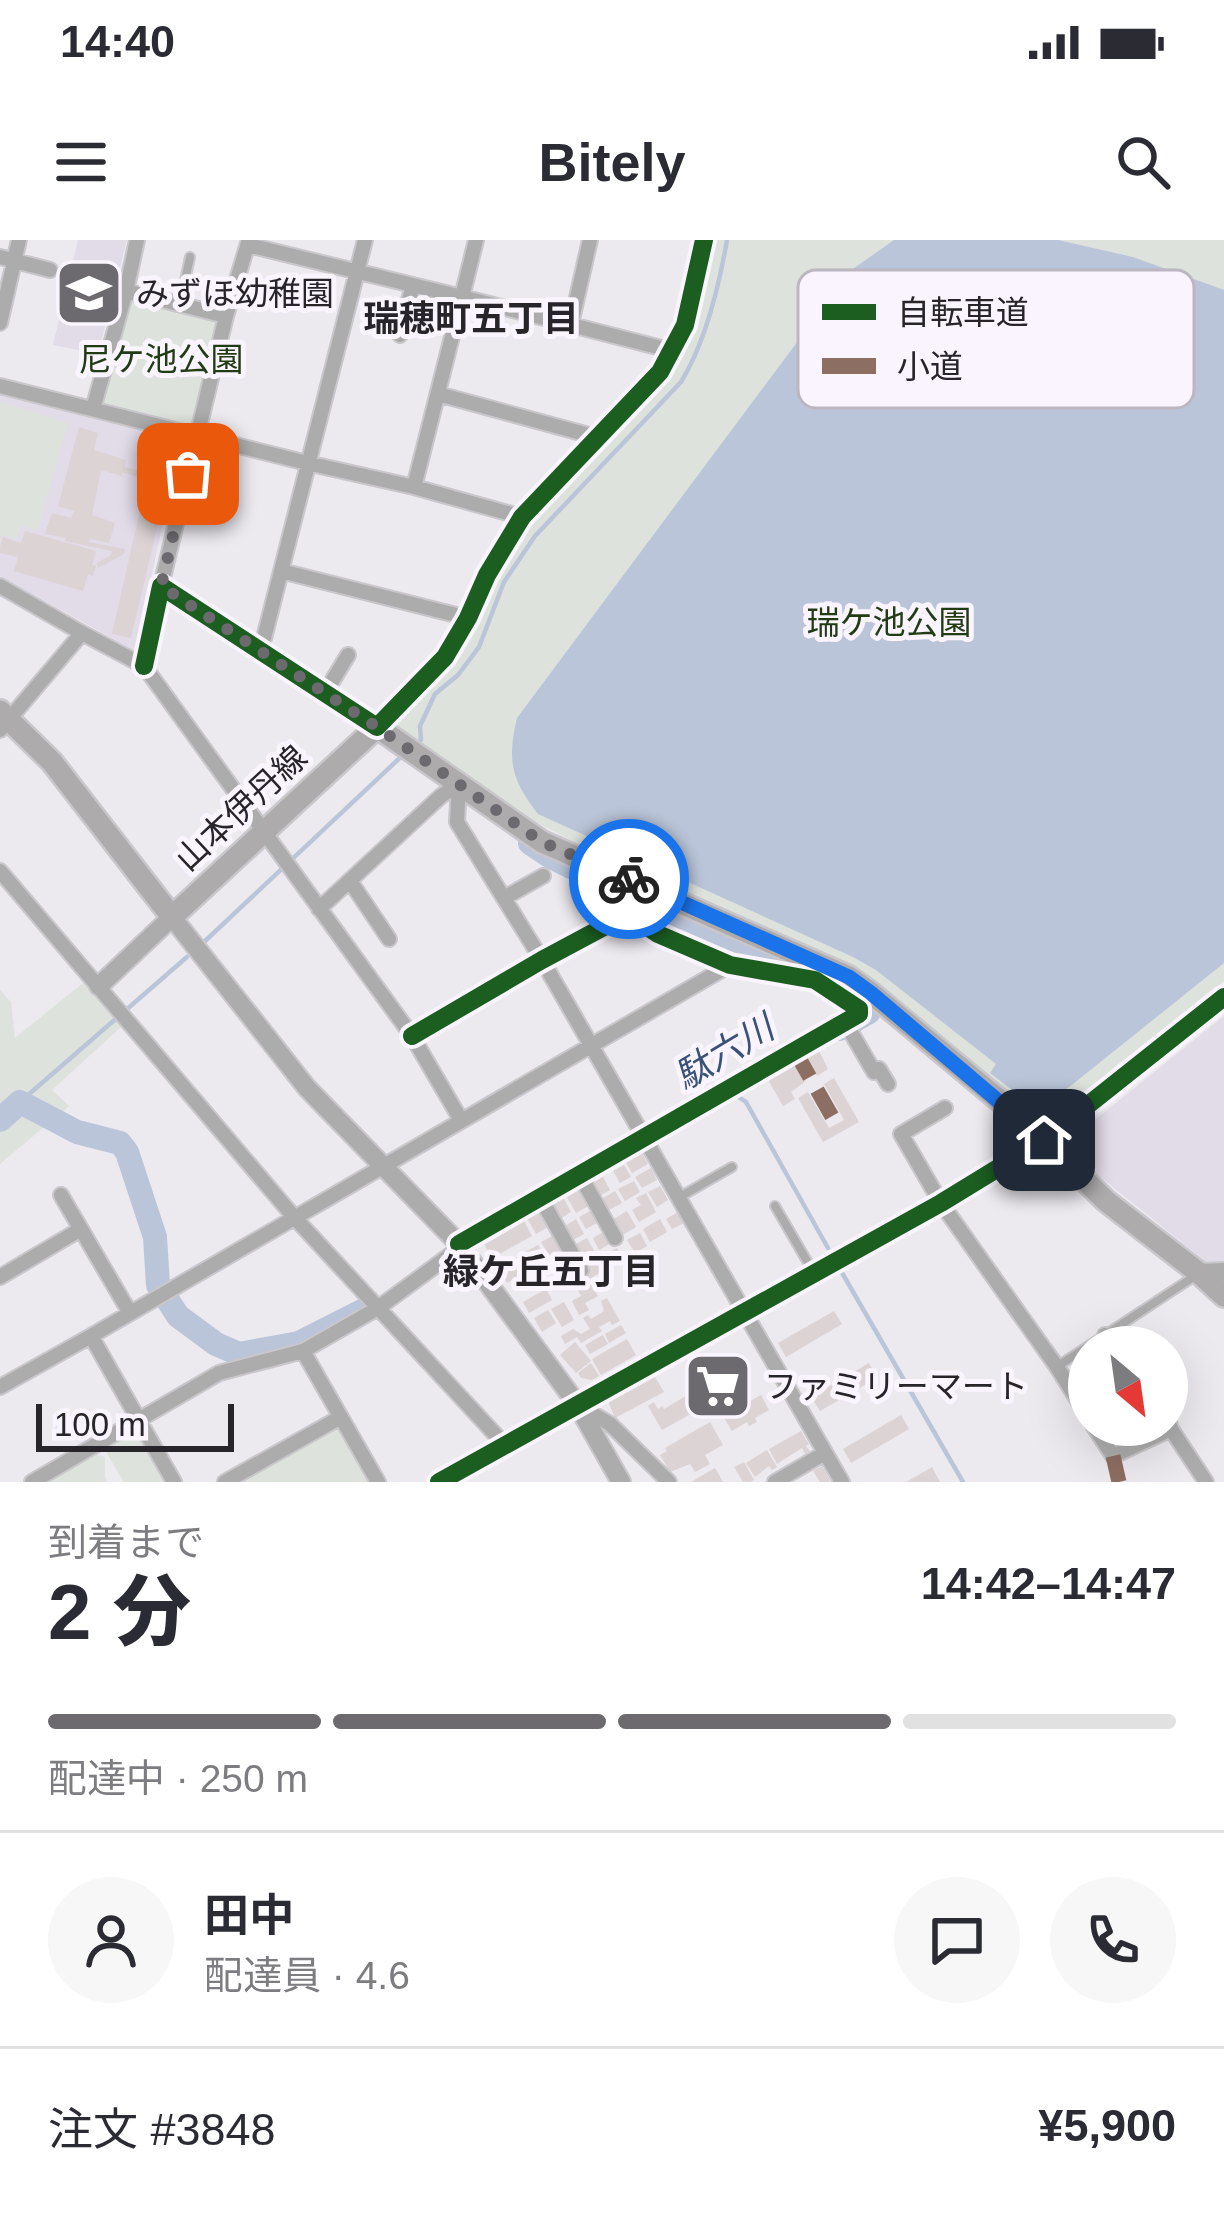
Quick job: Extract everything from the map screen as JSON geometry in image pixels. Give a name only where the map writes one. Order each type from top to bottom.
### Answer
[{"type":"main road","name":"山本伊丹線","points":[[3,720],[52,762],[172,917],[377,727]]},
{"type":"main road","points":[[377,727],[542,842],[849,977],[1044,1140],[1106,1201],[1224,1296]]},
{"type":"street","points":[[0,323],[7,259],[19,240]]},
{"type":"street","points":[[94,409],[137,240]]},
{"type":"street","points":[[261,650],[365,240]]},
{"type":"street","points":[[414,487],[476,240]]},
{"type":"street","points":[[571,324],[590,240]]},
{"type":"street","points":[[161,586],[377,727],[445,657],[522,517],[660,372],[685,325],[704,240]]},
{"type":"street","points":[[144,666],[226,316],[249,243],[673,351]]},
{"type":"street","points":[[7,259],[50,270]]},
{"type":"street","points":[[400,335],[413,285]]},
{"type":"street","points":[[126,291],[226,316]]},
{"type":"street","points":[[0,386],[522,517]]},
{"type":"street","points":[[439,394],[596,437]]},
{"type":"street","points":[[281,572],[468,618]]},
{"type":"street","points":[[0,586],[144,666],[412,1036],[460,1120]]},
{"type":"street","points":[[3,720],[82,633]]},
{"type":"street","points":[[326,692],[348,655]]},
{"type":"street","points":[[319,909],[459,784]]},
{"type":"street","points":[[459,784],[458,822],[842,1482]]},
{"type":"street","points":[[0,871],[294,1216],[505,1445]]},
{"type":"street","points":[[504,898],[543,876]]},
{"type":"street","points":[[350,881],[388,939]]},
{"type":"street","points":[[32,1482],[219,1373],[303,1352],[378,1308],[460,1245],[846,1024],[860,1009],[815,980],[730,965],[658,934],[628,914],[412,1036]]},
{"type":"street","points":[[99,986],[172,917],[307,1088],[460,1245],[577,1404],[621,1482]]},
{"type":"street","points":[[0,1387],[730,965]]},
{"type":"street","points":[[439,1482],[941,1203],[1044,1140],[1224,997]]},
{"type":"street","points":[[846,1024],[874,1072],[879,1069],[888,1084]]},
{"type":"street","points":[[945,1108],[901,1134],[941,1203],[1068,1385]]},
{"type":"street","points":[[580,1175],[616,1238]]},
{"type":"street","points":[[61,1195],[130,1312]]},
{"type":"street","points":[[542,1201],[581,1270]]},
{"type":"street","points":[[0,1277],[81,1229]]},
{"type":"street","points":[[1199,1273],[1224,1272]]},
{"type":"street","points":[[91,1336],[173,1482]]},
{"type":"street","points":[[303,1352],[378,1482]]},
{"type":"street","points":[[577,1404],[610,1424],[669,1482]]},
{"type":"street","points":[[226,1482],[341,1417]]},
{"type":"street","points":[[1107,1446],[1113,1456],[1130,1446]]},
{"type":"street","points":[[1183,1446],[1206,1482]]},
{"type":"street","points":[[775,1482],[825,1453]]},
{"type":"lane","points":[[180,304],[190,256]]},
{"type":"lane","points":[[678,1198],[732,1167]]},
{"type":"lane","points":[[776,1206],[814,1274]]},
{"type":"lane","points":[[1130,1326],[1199,1273]]},
{"type":"lane","points":[[1057,1367],[1068,1362]]},
{"type":"shaded area","name":"みずほ幼稚園","points":[[78,240],[127,240],[98,354],[53,345]]},
{"type":"shaded area","points":[[0,394],[181,440],[135,651],[0,576]]},
{"type":"shaded area","points":[[1224,1016],[1224,1264],[1210,1265],[1093,1171],[1072,1147],[1071,1139]]},
{"type":"green space","name":"瑞ケ池公園","points":[[713,240],[1224,240],[1224,981],[1053,1117],[1034,1112],[855,973],[644,878],[515,811],[394,731],[404,705],[557,490],[689,336]]},
{"type":"green space","name":"尼ケ池公園","points":[[129,296],[214,316],[217,325],[197,422],[187,425],[105,405],[100,398]]},
{"type":"green space","points":[[0,402],[68,423],[38,530],[21,526],[17,539],[2,535],[0,541]]},
{"type":"green space","points":[[83,983],[121,1027],[52,1090],[69,1106],[0,1164],[0,990],[11,1002],[15,1038]]},
{"type":"green space","points":[[342,1426],[374,1482],[234,1482]]},
{"type":"green space","points":[[135,1429],[166,1482],[124,1482],[103,1447]]},
{"type":"green space","points":[[95,1454],[105,1457],[107,1482],[47,1482]]},
{"type":"water","name":"瑞ケ池公園","points":[[894,240],[1058,240],[1169,270],[851,270]]},
{"type":"water","name":"瑞ケ池公園","points":[[1194,279],[1224,290],[1224,963],[1043,1108],[1035,1108],[990,1073],[996,1064],[876,970],[538,814],[514,769],[517,718],[798,341],[798,408],[1194,408]]},
{"type":"building","points":[[79,427],[98,433],[94,450],[150,474],[157,442],[176,447],[131,638],[112,634],[147,480],[101,470],[92,515],[115,523],[109,543],[88,542],[125,549],[98,568],[97,563],[112,551],[45,534],[52,513],[71,518],[74,511],[58,506]]},
{"type":"building","points":[[25,531],[96,551],[93,576],[88,574],[83,591],[14,571],[18,557],[0,553],[0,547],[3,537],[21,543]]},
{"type":"building","points":[[818,1049],[828,1069],[817,1076],[805,1056]]},
{"type":"building","points":[[795,1062],[806,1081],[791,1092],[795,1099],[783,1106],[767,1078]]},
{"type":"building","points":[[834,1078],[859,1122],[823,1142],[798,1098],[808,1092],[829,1128],[844,1120],[824,1084]]},
{"type":"building","points":[[642,1153],[648,1164],[632,1173],[624,1159]]},
{"type":"building","points":[[624,1165],[631,1177],[620,1183],[613,1171]]},
{"type":"building","points":[[651,1168],[657,1180],[642,1188],[635,1177]]},
{"type":"building","points":[[603,1177],[610,1190],[598,1197],[591,1184]]},
{"type":"building","points":[[634,1181],[640,1192],[625,1201],[618,1189]]},
{"type":"building","points":[[660,1186],[668,1200],[657,1207],[648,1192]]},
{"type":"building","points":[[581,1189],[590,1205],[576,1213],[567,1197]]},
{"type":"building","points":[[615,1191],[622,1203],[607,1211],[600,1200]]},
{"type":"building","points":[[646,1193],[656,1212],[639,1222],[632,1210],[641,1205],[636,1198]]},
{"type":"building","points":[[562,1195],[571,1212],[560,1219],[550,1202]]},
{"type":"building","points":[[592,1210],[599,1222],[586,1229],[579,1217]]},
{"type":"building","points":[[627,1211],[636,1227],[619,1237],[610,1221]]},
{"type":"building","points":[[539,1212],[548,1227],[536,1234],[527,1218]]},
{"type":"building","points":[[678,1212],[684,1223],[672,1229],[666,1219]]},
{"type":"building","points":[[576,1219],[584,1234],[573,1240],[565,1226]]},
{"type":"building","points":[[660,1219],[667,1232],[650,1242],[643,1229]]},
{"type":"building","points":[[524,1221],[532,1236],[492,1258],[484,1244]]},
{"type":"building","points":[[605,1231],[611,1243],[599,1250],[593,1238]]},
{"type":"building","points":[[640,1233],[647,1246],[635,1253],[627,1240]]},
{"type":"building","points":[[554,1235],[562,1250],[550,1257],[541,1242]]},
{"type":"building","points":[[587,1238],[596,1254],[585,1261],[576,1244]]},
{"type":"building","points":[[538,1245],[547,1260],[507,1283],[498,1267]]},
{"type":"building","points":[[617,1248],[623,1260],[608,1269],[601,1257]]},
{"type":"building","points":[[564,1255],[573,1270],[561,1277],[552,1262]]},
{"type":"building","points":[[598,1257],[605,1270],[589,1279],[584,1265]]},
{"type":"building","points":[[575,1271],[579,1279],[584,1276],[586,1280],[569,1290],[562,1279]]},
{"type":"building","points":[[591,1283],[598,1296],[585,1303],[589,1310],[579,1315],[572,1301],[581,1296],[578,1290]]},
{"type":"building","points":[[546,1289],[552,1300],[529,1313],[523,1302]]},
{"type":"building","points":[[607,1298],[620,1321],[599,1327],[602,1331],[581,1343],[577,1337],[565,1344],[561,1336],[573,1329],[581,1334],[590,1329],[583,1318],[604,1311],[601,1301]]},
{"type":"building","points":[[564,1302],[574,1320],[562,1327],[551,1309]]},
{"type":"building","points":[[548,1310],[556,1323],[542,1332],[534,1318]]},
{"type":"building","points":[[834,1311],[842,1324],[786,1357],[778,1343]]},
{"type":"building","points":[[621,1325],[626,1333],[609,1343],[605,1334]]},
{"type":"building","points":[[603,1335],[608,1344],[590,1354],[585,1345]]},
{"type":"building","points":[[627,1339],[636,1355],[601,1375],[592,1359]]},
{"type":"building","points":[[575,1342],[591,1361],[576,1373],[560,1355]]},
{"type":"building","points":[[591,1363],[599,1376],[581,1378],[578,1373]]},
{"type":"building","points":[[869,1363],[877,1378],[820,1411],[811,1397]]},
{"type":"building","points":[[732,1367],[741,1384],[708,1403],[698,1386]]},
{"type":"building","points":[[655,1377],[664,1392],[615,1418],[608,1401]]},
{"type":"building","points":[[694,1391],[703,1407],[662,1430],[648,1406],[654,1402],[664,1409]]},
{"type":"building","points":[[761,1395],[769,1410],[755,1418],[757,1422],[732,1431],[723,1416]]},
{"type":"building","points":[[901,1415],[909,1429],[851,1463],[843,1449]]},
{"type":"building","points":[[710,1422],[723,1445],[705,1455],[710,1464],[695,1472],[690,1464],[670,1472],[660,1455],[665,1448]]},
{"type":"building","points":[[801,1431],[810,1451],[805,1454],[802,1448],[777,1464],[769,1449]]},
{"type":"building","points":[[767,1450],[777,1467],[769,1466],[755,1477],[746,1463]]},
{"type":"building","points":[[744,1462],[754,1480],[750,1482],[743,1482],[734,1467]]},
{"type":"building","points":[[822,1466],[831,1482],[820,1482],[813,1471]]},
{"type":"building","points":[[932,1467],[940,1482],[906,1482]]},
{"type":"building","points":[[715,1468],[723,1482],[691,1482]]},
{"type":"waterway","points":[[417,743],[435,694],[458,675],[479,647],[504,582],[535,536],[681,382],[710,314],[727,240]]},
{"type":"waterway","points":[[204,942],[404,754]]},
{"type":"waterway","name":"駄六川","points":[[530,843],[701,931],[742,948],[801,963],[871,1006],[869,1012],[839,1029]]},
{"type":"waterway","points":[[20,1102],[187,957]]},
{"type":"waterway","points":[[729,1095],[746,1102],[828,1248]]},
{"type":"waterway","name":"駄六川","points":[[0,1120],[20,1102],[77,1132],[120,1143],[155,1237],[158,1285],[178,1316],[216,1344],[239,1354],[299,1343],[368,1308]]},
{"type":"waterway","points":[[841,1271],[963,1482]]},
{"type":"marked path","points":[[795,1051],[834,1120]]},
{"type":"marked path","points":[[1113,1456],[1119,1482]]},
{"type":"cycle path","points":[[144,666],[161,586],[377,727],[445,657],[522,517],[660,372],[685,325],[704,240]]},
{"type":"cycle path","points":[[412,1036],[628,914],[658,934],[730,965],[815,980],[859,1009],[859,1014],[459,1244]]},
{"type":"cycle path","points":[[439,1482],[941,1203],[1044,1140],[1224,997]]},
{"type":"way so far","points":[[188,474],[161,586],[542,842],[629,879]]},
{"type":"place","name":"みずほ幼稚園","points":[[89,293]]},
{"type":"place","name":"ファミリーマート","points":[[718,1386]]},
{"type":"district","name":"瑞穂町五丁目","points":[[471,318]]},
{"type":"district","name":"緑ケ丘五丁目","points":[[551,1271]]},
{"type":"route","points":[[629,879],[849,977],[1044,1140]]}]
